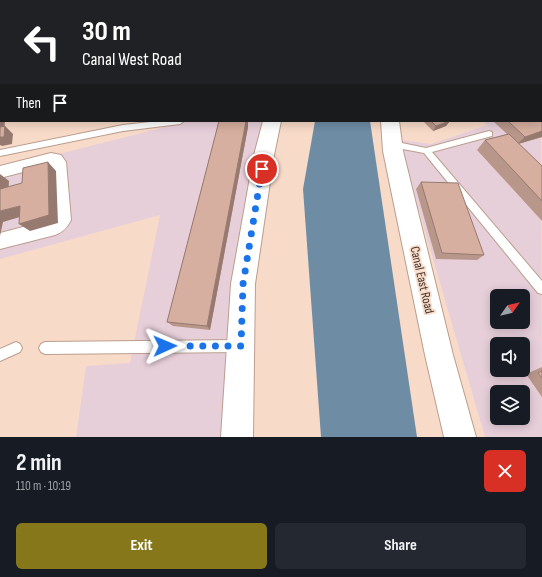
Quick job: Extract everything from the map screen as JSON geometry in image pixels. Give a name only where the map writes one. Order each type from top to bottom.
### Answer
[{"type":"street","points":[[237,437],[243,284],[264,155],[272,122]]},
{"type":"street","name":"Canal East Road","points":[[391,132],[439,355],[460,437]]},
{"type":"street","points":[[0,172],[55,159],[58,162],[62,220],[55,228],[0,241]]},
{"type":"lane","points":[[0,153],[123,124],[161,122]]},
{"type":"lane","points":[[391,132],[426,151],[542,289]]},
{"type":"lane","points":[[426,151],[489,134]]},
{"type":"lane","points":[[45,348],[241,346]]},
{"type":"lane","points":[[0,355],[16,348]]},
{"type":"shaded area","points":[[174,122],[263,122],[230,290],[221,437],[76,437],[86,366],[130,363],[160,215],[0,259],[0,169],[173,125]]},
{"type":"shaded area","points":[[484,122],[541,122],[542,437],[485,437],[401,149],[401,140],[431,144],[487,125]]},
{"type":"water","points":[[315,122],[370,122],[417,437],[321,437],[303,189]]},
{"type":"building","points":[[219,122],[246,122],[207,326],[167,322]]},
{"type":"building","points":[[432,122],[447,122],[436,126]]},
{"type":"building","points":[[509,122],[542,122],[542,131],[525,137]]},
{"type":"building","points":[[5,126],[4,137],[0,137],[0,127]]},
{"type":"building","points":[[509,134],[542,166],[542,201],[485,140]]},
{"type":"building","points":[[48,162],[49,215],[19,224],[20,206],[0,211],[0,189],[22,183],[23,168]]},
{"type":"building","points":[[421,182],[458,183],[484,255],[442,253]]},
{"type":"building","points":[[542,371],[542,378],[538,373]]},
{"type":"route","points":[[165,346],[241,346],[243,284],[262,169]]}]
